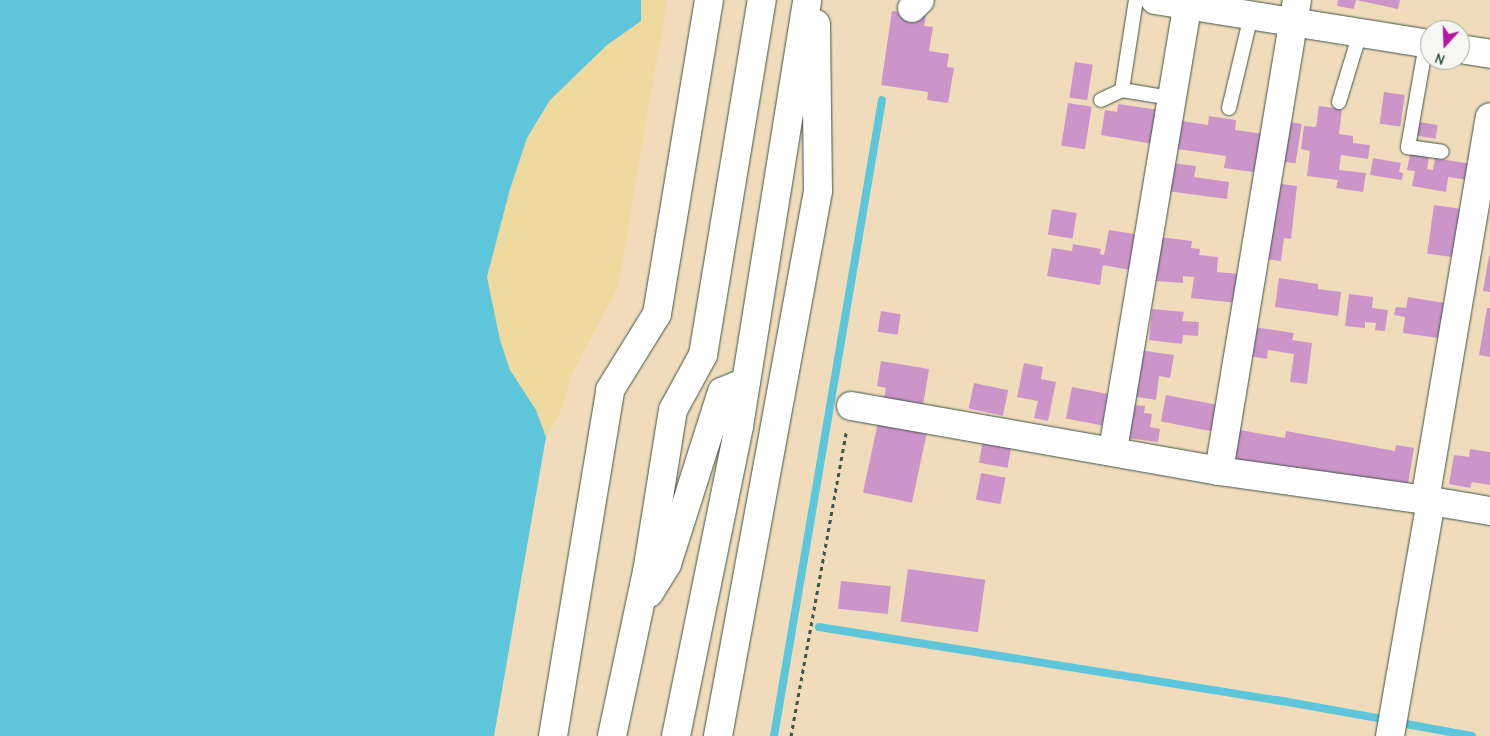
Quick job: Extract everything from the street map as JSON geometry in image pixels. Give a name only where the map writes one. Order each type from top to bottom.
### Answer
[{"type":"street","points":[[553,736],[610,390],[657,314],[709,0]]},
{"type":"street","points":[[615,732],[641,607],[673,410],[702,355],[762,0]]},
{"type":"street","points":[[676,736],[738,436],[807,0]]},
{"type":"street","points":[[718,736],[818,191],[816,0]]},
{"type":"street","points":[[1156,0],[1187,3],[1251,16],[1295,11],[1360,33],[1420,43]]},
{"type":"street","points":[[1112,450],[1187,3]]},
{"type":"street","points":[[1219,470],[1295,11]]},
{"type":"street","points":[[1470,51],[1490,54]]},
{"type":"street","points":[[1390,736],[1490,117]]},
{"type":"street","points":[[641,607],[667,564],[722,392],[746,382]]},
{"type":"street","points":[[851,406],[1219,470],[1428,500],[1490,511]]},
{"type":"lane","points":[[1122,90],[1136,0]]},
{"type":"lane","points":[[1229,108],[1251,16]]},
{"type":"lane","points":[[1339,102],[1360,33]]},
{"type":"lane","points":[[1423,70],[1408,147],[1442,152]]},
{"type":"lane","points":[[1102,100],[1122,90],[1171,98]]},
{"type":"path","points":[[791,736],[851,406]]},
{"type":"sand","points":[[641,0],[667,0],[618,287],[571,376],[560,413],[546,437],[536,410],[510,370],[500,340],[487,277],[510,189],[527,138],[550,100],[607,45],[641,21]]},
{"type":"water","points":[[0,0],[641,0],[641,21],[607,45],[550,100],[527,138],[510,189],[487,277],[500,340],[510,370],[536,410],[546,437],[494,736],[0,736]]},
{"type":"building","points":[[1338,0],[1356,0],[1354,9],[1337,6]]},
{"type":"building","points":[[1356,0],[1400,0],[1398,9]]},
{"type":"building","points":[[892,11],[926,16],[924,26],[933,27],[929,51],[949,54],[947,67],[954,68],[948,103],[927,100],[928,92],[881,85]]},
{"type":"building","points":[[1075,62],[1093,65],[1087,100],[1069,98]]},
{"type":"building","points":[[1384,92],[1405,95],[1400,127],[1380,124]]},
{"type":"building","points":[[1068,103],[1092,107],[1085,149],[1061,145]]},
{"type":"building","points":[[1118,104],[1159,110],[1154,144],[1101,135],[1105,110],[1117,112]]},
{"type":"building","points":[[1319,106],[1342,109],[1339,134],[1353,136],[1353,143],[1370,145],[1368,159],[1341,155],[1339,170],[1366,173],[1363,192],[1336,188],[1338,180],[1307,176],[1310,151],[1301,149],[1304,126],[1316,127]]},
{"type":"building","points":[[1209,116],[1236,120],[1235,130],[1265,134],[1260,173],[1224,168],[1226,156],[1178,149],[1182,121],[1208,125]]},
{"type":"building","points":[[1283,121],[1302,124],[1296,163],[1277,161]]},
{"type":"building","points":[[1419,122],[1438,125],[1436,139],[1417,136]]},
{"type":"building","points":[[1410,154],[1429,157],[1427,169],[1433,170],[1435,158],[1471,164],[1468,180],[1448,177],[1446,192],[1412,186],[1415,171],[1407,170]]},
{"type":"building","points":[[1373,158],[1401,163],[1399,172],[1403,173],[1402,180],[1370,175]]},
{"type":"building","points":[[1171,163],[1196,166],[1194,177],[1229,182],[1227,199],[1167,191]]},
{"type":"building","points":[[1275,183],[1297,186],[1291,239],[1284,238],[1281,261],[1265,259]]},
{"type":"building","points":[[1434,205],[1464,209],[1457,258],[1427,254]]},
{"type":"building","points":[[1052,209],[1077,213],[1073,239],[1048,235]]},
{"type":"building","points":[[1109,230],[1141,235],[1135,271],[1103,265],[1100,285],[1047,276],[1052,248],[1072,251],[1073,244],[1101,249],[1100,254],[1104,255]]},
{"type":"building","points":[[1160,237],[1192,241],[1191,248],[1200,249],[1199,255],[1218,257],[1217,272],[1240,274],[1237,303],[1191,298],[1194,277],[1183,276],[1183,283],[1156,281]]},
{"type":"building","points":[[1490,256],[1490,292],[1483,291]]},
{"type":"building","points":[[1279,278],[1318,284],[1318,289],[1341,292],[1338,316],[1275,307]]},
{"type":"building","points":[[1349,294],[1373,297],[1372,308],[1388,310],[1385,331],[1375,330],[1376,323],[1365,322],[1365,328],[1345,326]]},
{"type":"building","points":[[1408,297],[1451,304],[1445,339],[1403,333],[1405,317],[1394,315],[1396,307],[1406,308]]},
{"type":"building","points":[[1487,308],[1490,308],[1490,357],[1479,355]]},
{"type":"building","points":[[1152,309],[1184,312],[1182,321],[1199,322],[1198,336],[1183,335],[1182,344],[1149,340]]},
{"type":"building","points":[[881,311],[901,314],[897,335],[878,332]]},
{"type":"building","points":[[1253,327],[1294,333],[1292,340],[1312,343],[1307,384],[1290,382],[1294,354],[1268,350],[1267,359],[1249,356]]},
{"type":"building","points":[[1139,350],[1174,355],[1170,378],[1159,376],[1156,400],[1132,396]]},
{"type":"building","points":[[881,361],[929,369],[923,405],[884,398],[886,388],[877,386]]},
{"type":"building","points":[[1024,363],[1043,367],[1041,379],[1056,382],[1048,421],[1034,418],[1038,401],[1017,397]]},
{"type":"building","points":[[974,383],[1008,390],[1003,416],[969,408]]},
{"type":"building","points":[[1072,387],[1108,394],[1102,425],[1066,418]]},
{"type":"building","points":[[1166,395],[1218,405],[1213,432],[1161,422]]},
{"type":"building","points":[[1132,405],[1145,406],[1144,413],[1152,414],[1150,427],[1160,429],[1158,442],[1127,438]]},
{"type":"building","points":[[878,422],[927,432],[912,503],[863,492]]},
{"type":"building","points":[[1240,430],[1285,438],[1286,431],[1395,451],[1396,445],[1414,448],[1407,490],[1235,459]]},
{"type":"building","points":[[983,440],[1012,445],[1008,468],[979,463]]},
{"type":"building","points":[[1470,449],[1490,452],[1490,485],[1472,482],[1470,488],[1449,484],[1454,455],[1469,457]]},
{"type":"building","points":[[981,473],[1006,478],[1000,504],[976,500]]},
{"type":"building","points":[[908,569],[985,580],[978,632],[901,621]]},
{"type":"building","points":[[841,581],[891,586],[888,614],[838,609]]},
{"type":"waterway","points":[[774,736],[882,100]]},
{"type":"waterway","points":[[819,627],[1277,700],[1383,719]]},
{"type":"waterway","points":[[1406,724],[1472,736]]}]
